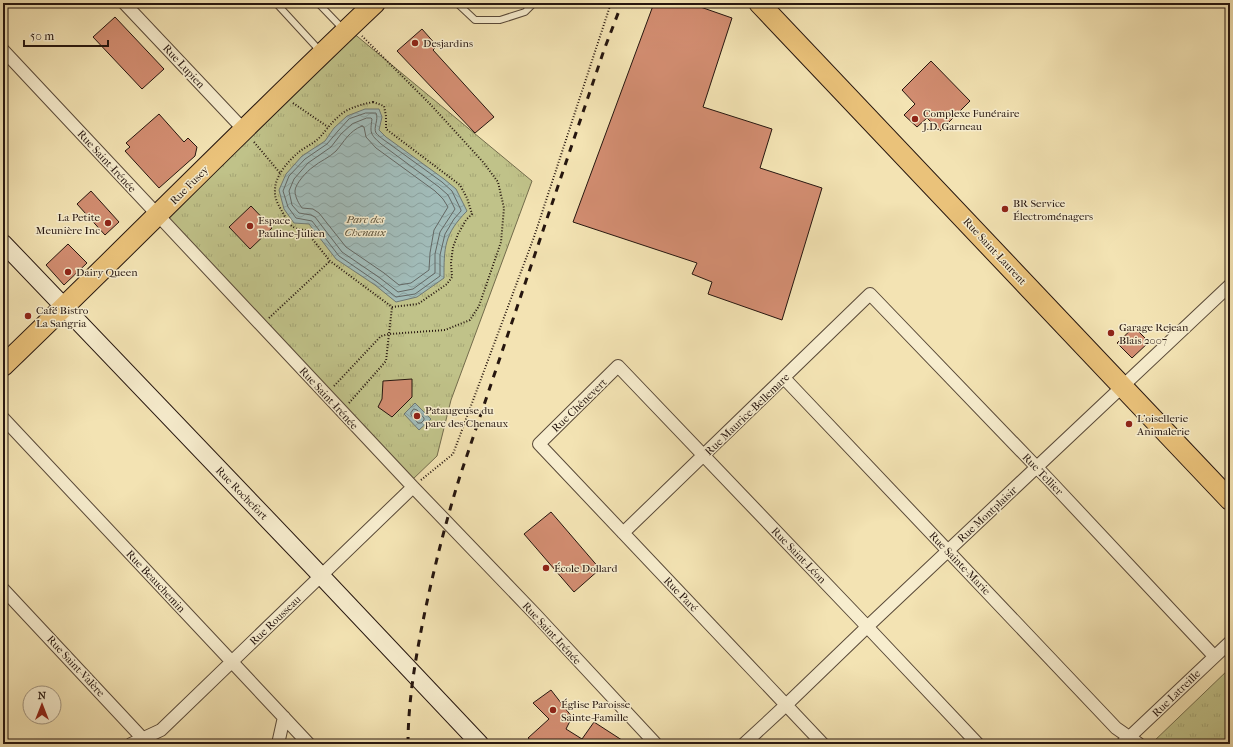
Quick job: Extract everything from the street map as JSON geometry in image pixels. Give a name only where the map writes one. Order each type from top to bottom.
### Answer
[{"type":"main road","name":"Rue Fusey","points":[[3,366],[376,3]]},
{"type":"main road","name":"Rue Saint-Laurent","points":[[759,3],[1230,500]]},
{"type":"street","name":"Rue Lupien","points":[[124,3],[244,130]]},
{"type":"street","name":"Rue Saint-Irénée","points":[[3,50],[656,744]]},
{"type":"street","name":"Rue Rochefort","points":[[3,243],[480,744]]},
{"type":"street","name":"Rue Montplaisir","points":[[744,744],[1230,285]]},
{"type":"street","name":"Rue Maurice-Bellemare","points":[[623,534],[870,294]]},
{"type":"street","name":"Rue Tellier","points":[[870,294],[1214,656]]},
{"type":"street","name":"Rue Chênevert","points":[[539,444],[618,366]]},
{"type":"street","name":"Rue Saint-Léon","points":[[618,366],[978,744]]},
{"type":"street","name":"Rue Sainte-Marie","points":[[784,378],[1130,742]]},
{"type":"street","name":"Rue Beauchemin","points":[[3,418],[309,744]]},
{"type":"street","name":"Rue Paré","points":[[539,444],[823,744]]},
{"type":"street","name":"Rue Rousseau","points":[[131,744],[146,741],[161,730],[413,487]]},
{"type":"street","name":"Rue Saint-Valère","points":[[3,590],[146,741]]},
{"type":"street","name":"Rue Latreille","points":[[1130,742],[1214,656],[1230,642]]},
{"type":"street","points":[[278,744],[284,717]]},
{"type":"lane","points":[[276,3],[322,54]]},
{"type":"lane","points":[[318,3],[324,6],[348,29]]},
{"type":"lane","points":[[457,3],[475,20],[500,20],[525,12],[534,3]]},
{"type":"path","points":[[413,487],[453,454],[534,237],[612,3]]},
{"type":"path","points":[[326,394],[380,336],[445,330],[470,320],[479,306],[502,242],[504,208],[498,182],[483,162],[431,105],[348,29]]},
{"type":"path","points":[[281,94],[328,128]]},
{"type":"path","points":[[373,102],[384,106],[386,129],[460,185],[467,198],[472,214],[466,220],[453,247],[451,263],[452,276],[447,284],[418,304],[392,307],[330,261],[305,230],[297,230],[290,225],[278,204],[274,191],[280,173],[298,153],[318,139],[328,128],[338,116],[352,107],[373,102]]},
{"type":"path","points":[[244,130],[280,173]]},
{"type":"path","points":[[261,325],[330,261]]},
{"type":"path","points":[[342,411],[386,361],[392,307]]},
{"type":"green space","name":"Parc des Chenaux","points":[[352,32],[532,181],[451,400],[437,456],[412,480],[165,220]]},
{"type":"green space","points":[[1230,668],[1230,744],[1151,744]]},
{"type":"water","points":[[365,109],[379,109],[382,117],[379,130],[386,137],[456,189],[467,211],[459,219],[447,242],[444,258],[444,278],[417,297],[396,302],[375,285],[336,259],[309,224],[294,223],[284,209],[279,190],[286,174],[302,156],[325,141],[334,128],[347,116]]},
{"type":"water","name":"Pataugeuse du parc des Chenaux","points":[[415,403],[431,419],[419,430],[404,414]]},
{"type":"building","points":[[654,3],[689,3],[732,18],[703,107],[772,129],[760,168],[822,188],[782,320],[708,294],[712,282],[692,274],[697,263],[573,222]]},
{"type":"building","points":[[115,17],[164,69],[142,89],[93,37]]},
{"type":"building","points":[[422,29],[437,46],[433,50],[494,117],[475,133],[397,51]]},
{"type":"building","points":[[931,61],[970,101],[940,131],[927,118],[917,127],[904,115],[915,104],[902,90]]},
{"type":"building","points":[[159,114],[184,142],[188,138],[197,147],[195,156],[159,188],[125,151],[130,147],[126,143]]},
{"type":"building","points":[[91,191],[119,222],[105,235],[77,204]]},
{"type":"building","points":[[251,206],[272,228],[250,249],[229,227]]},
{"type":"building","points":[[68,244],[87,263],[64,285],[46,265]]},
{"type":"building","points":[[1134,327],[1149,342],[1132,358],[1117,343]]},
{"type":"building","points":[[412,379],[412,397],[392,417],[378,407],[382,399],[383,381]]},
{"type":"building","points":[[551,512],[600,569],[574,592],[524,534]]},
{"type":"building","name":"Église Paroisse Sainte-Famille","points":[[551,690],[572,717],[566,729],[582,739],[594,722],[628,744],[535,744],[528,738],[549,719],[533,703]]},
{"type":"railway","points":[[408,744],[412,682],[417,651],[431,584],[449,512],[604,50],[622,3]]},
{"type":"place","name":"Desjardins","points":[[415,43]]},
{"type":"place","name":"Complexe Funéraire J.D. Garneau","points":[[915,119]]},
{"type":"place","name":"BR Service Électroménagers","points":[[1005,209]]},
{"type":"place","name":"La Petite Meunière Inc","points":[[108,223]]},
{"type":"place","name":"Espace Pauline-Julien","points":[[250,226]]},
{"type":"place","name":"Dairy Queen","points":[[68,272]]},
{"type":"place","name":"Café Bistro La Sangria","points":[[28,316]]},
{"type":"place","name":"Garage Rejean Blais 2007","points":[[1111,333]]},
{"type":"place","name":"Pataugeuse du parc des Chenaux","points":[[417,416]]},
{"type":"place","name":"L'oisellerie Animalerie","points":[[1129,424]]},
{"type":"place","name":"École Dollard","points":[[546,568]]},
{"type":"place","name":"Église Paroisse Sainte-Famille","points":[[553,710]]}]
